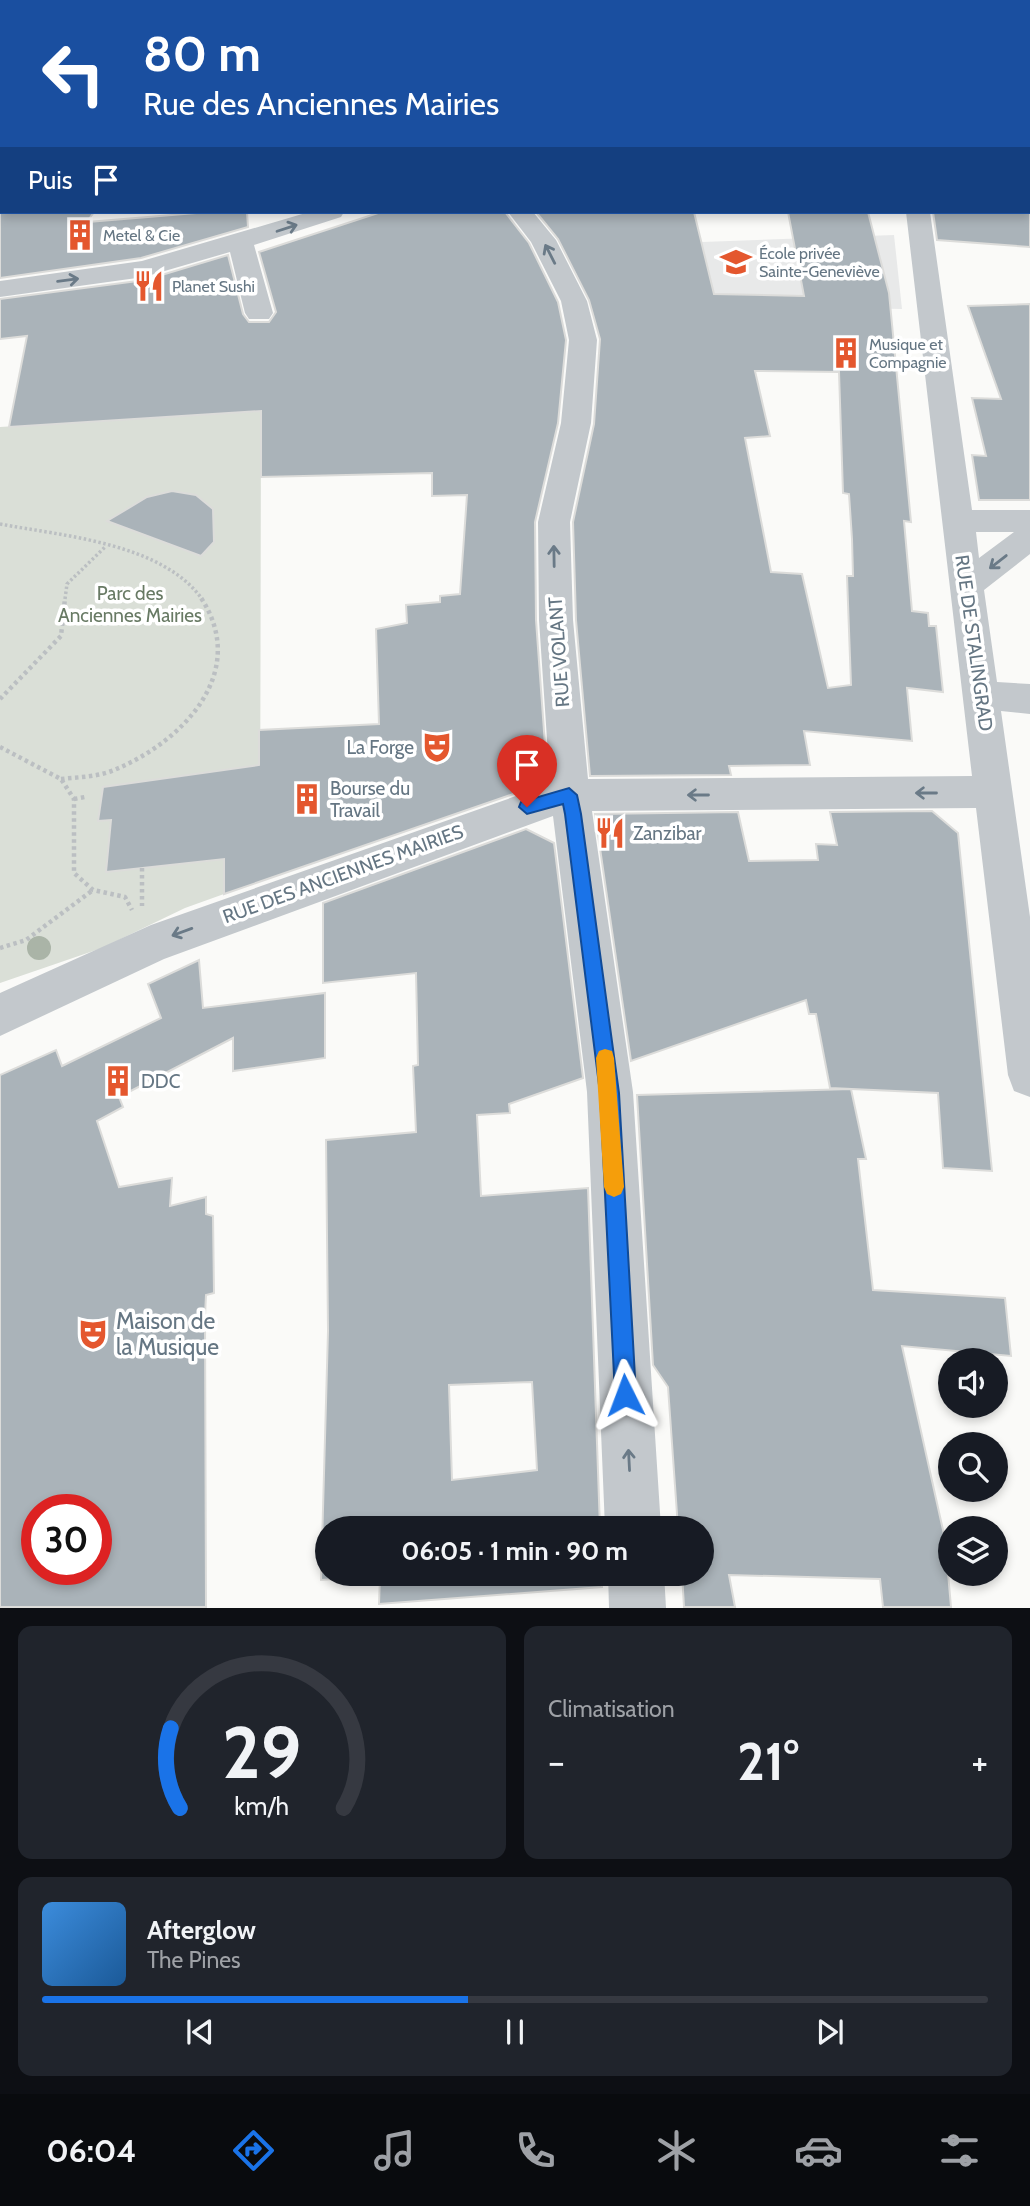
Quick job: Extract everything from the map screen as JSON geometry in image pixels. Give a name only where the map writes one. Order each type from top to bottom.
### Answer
[{"type":"street","points":[[0,289],[127,273],[240,242],[326,214]]},
{"type":"street","name":"RUE VOLANT","points":[[522,214],[543,240],[574,301],[583,341],[576,423],[554,522],[556,620],[569,795],[610,1093],[632,1516]]},
{"type":"street","name":"RUE DE STALINGRAD","points":[[918,214],[994,792],[1015,833],[1030,1074]]},
{"type":"street","points":[[240,242],[259,313]]},
{"type":"street","points":[[957,521],[1030,521]]},
{"type":"street","points":[[966,586],[1030,537]]},
{"type":"street","points":[[982,695],[1030,699]]},
{"type":"street","name":"RUE DES ANCIENNES MAIRIES","points":[[0,1015],[152,944],[527,807],[569,795],[994,792]]},
{"type":"street","points":[[637,1586],[638,1608]]},
{"type":"path","points":[[0,524],[105,546],[178,574],[207,601],[216,631],[219,664],[212,686],[198,706],[175,730],[137,757],[100,774],[61,779]]},
{"type":"path","points":[[0,699],[61,636],[66,584],[105,546]]},
{"type":"path","points":[[0,747],[61,779],[74,799],[74,873],[93,890],[125,897],[152,944]]},
{"type":"path","points":[[74,799],[85,797]]},
{"type":"path","points":[[141,879],[142,868]]},
{"type":"path","points":[[0,948],[26,940],[93,890]]},
{"type":"shaded area","name":"École privée Sainte-Geneviève","points":[[894,235],[902,309],[751,306],[585,278],[565,247]]},
{"type":"green space","name":"Parc des Anciennes Mairies","points":[[261,411],[260,881],[185,908],[102,948],[0,983],[0,427]]},
{"type":"building","points":[[0,214],[93,214],[87,222],[184,214],[247,214],[248,227],[141,258],[0,278]]},
{"type":"building","points":[[375,214],[507,214],[529,243],[558,302],[566,340],[558,423],[535,522],[536,620],[546,759],[525,790],[224,894],[224,859],[106,872],[111,820],[98,821],[103,787],[259,765],[259,730],[379,724],[376,629],[407,623],[406,605],[440,602],[440,596],[460,594],[467,495],[432,496],[432,473],[261,477],[261,411],[9,427],[27,336],[0,339],[0,299],[145,280],[228,255],[243,314],[249,322],[269,322],[276,312],[259,252]]},
{"type":"building","points":[[538,214],[694,214],[714,294],[804,296],[788,214],[869,214],[889,293],[911,522],[904,521],[912,611],[928,613],[929,626],[936,626],[943,692],[907,688],[912,741],[804,731],[810,765],[729,766],[731,775],[590,776],[576,620],[573,522],[594,424],[600,339],[589,300],[558,239]],"holes":[[[755,371],[839,372],[843,493],[849,494],[852,539],[853,576],[847,576],[851,685],[828,688],[802,574],[771,572],[745,438],[770,436]]]},
{"type":"building","points":[[933,214],[1030,214],[1030,247],[937,240]]},
{"type":"building","points":[[1030,304],[1030,500],[979,500],[972,455],[986,456],[972,398],[1001,399],[968,306]]},
{"type":"building","points":[[172,491],[196,495],[213,509],[214,542],[201,556],[107,521],[147,497]]},
{"type":"building","points":[[932,811],[958,833],[992,1171],[943,1168],[938,1093],[830,1088],[816,1014],[809,1014],[806,1000],[631,1061],[595,814],[738,812],[749,861],[818,860],[816,844],[837,845],[830,812]]},
{"type":"building","points":[[526,829],[554,843],[583,1078],[509,1104],[510,1113],[477,1115],[481,1196],[588,1188],[600,1516],[323,1516],[328,1331],[326,1140],[416,1132],[413,1066],[418,1065],[416,973],[323,983],[323,903]],"holes":[[[532,1382],[537,1470],[452,1480],[449,1385]]]},
{"type":"building","name":"Maison de la Musique","points":[[199,960],[203,1008],[325,993],[325,1058],[233,1071],[233,1038],[119,1097],[123,1107],[97,1121],[119,1187],[172,1178],[170,1206],[206,1197],[206,1214],[213,1216],[214,1293],[206,1295],[205,1315],[206,1607],[0,1607],[0,1075],[56,1050],[62,1066],[161,1018],[148,984]]},
{"type":"building","points":[[851,1089],[866,1159],[858,1159],[873,1290],[1005,1298],[1011,1356],[1008,1356],[1008,1348],[938,1349],[902,1346],[940,1516],[938,1586],[949,1586],[951,1607],[883,1607],[880,1579],[729,1575],[735,1607],[684,1607],[683,1586],[714,1586],[714,1516],[677,1516],[668,1387],[653,1365],[637,1095]]},
{"type":"building","points":[[380,1586],[602,1586],[602,1587],[379,1604]]},
{"type":"slow traffic","points":[[605,1058],[610,1093],[614,1187]]},
{"type":"place","name":"Metel & Cie","points":[[80,235]]},
{"type":"place","name":"École privée Sainte-Geneviève","points":[[736,262]]},
{"type":"place","name":"Planet Sushi","points":[[149,286]]},
{"type":"place","name":"Musique et Compagnie","points":[[846,353]]},
{"type":"place","name":"La Forge","points":[[437,747]]},
{"type":"place","name":"Bourse du Travail","points":[[307,799]]},
{"type":"place","name":"Zanzibar","points":[[610,833]]},
{"type":"place","name":"DDC","points":[[118,1081]]},
{"type":"place","name":"Maison de la Musique","points":[[93,1334]]},
{"type":"route","points":[[527,807],[569,795],[573,814],[610,1093],[625,1395]]}]
